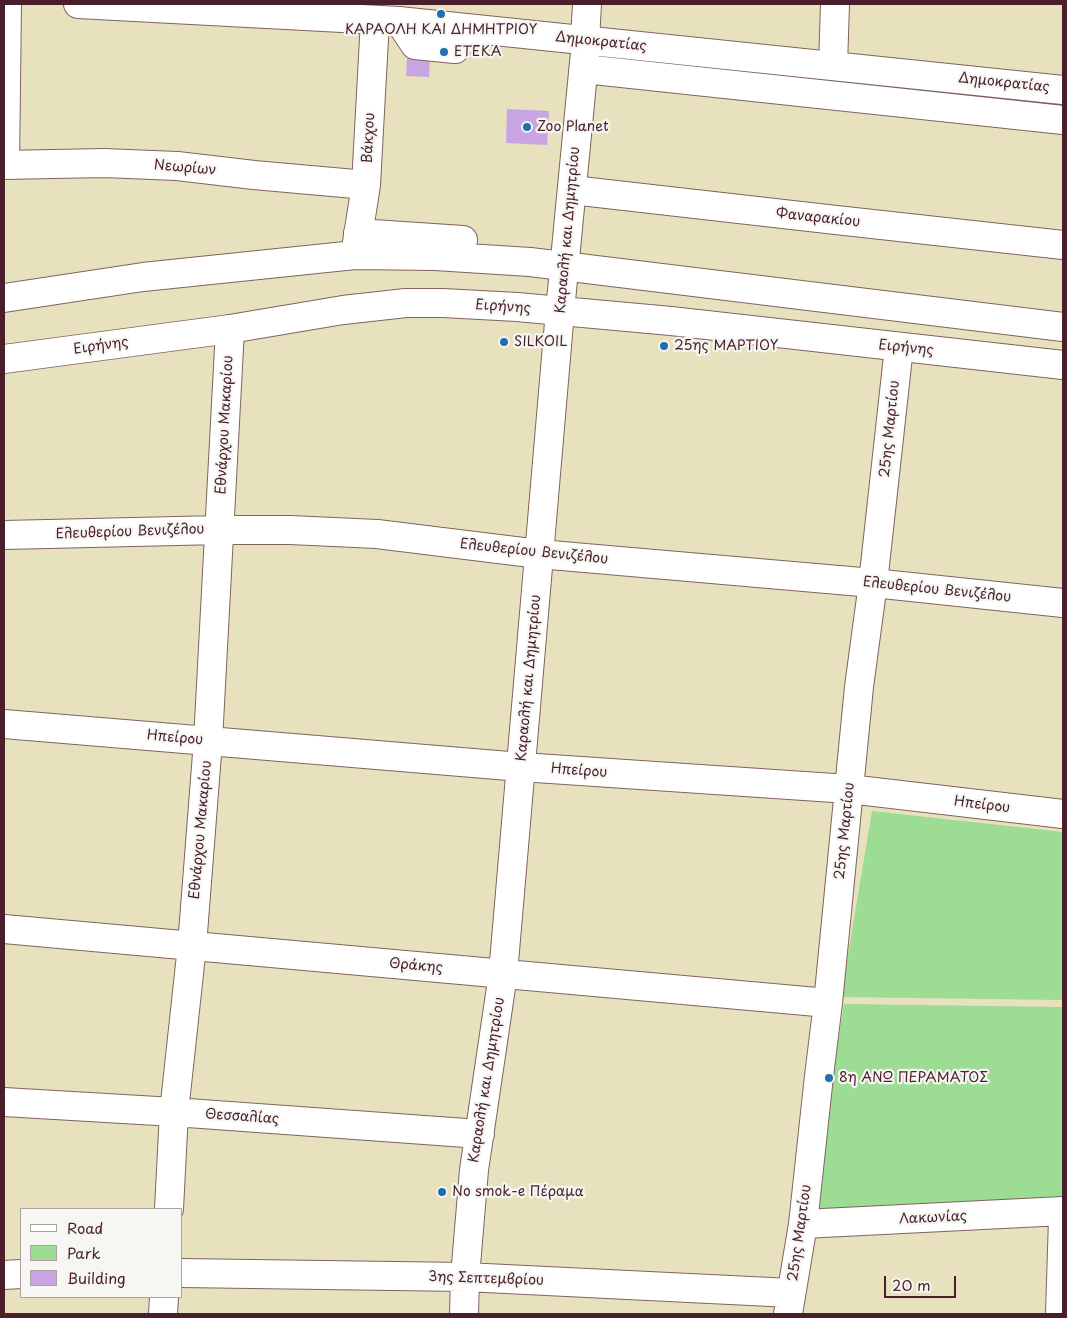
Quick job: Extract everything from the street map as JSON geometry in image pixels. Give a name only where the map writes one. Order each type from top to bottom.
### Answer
[{"type":"street","points":[[5,165],[7,4]]},
{"type":"street","name":"Δημοκρατίας","points":[[78,4],[387,21],[1063,90]]},
{"type":"street","name":"Καραολή και Δημητρίου","points":[[464,1314],[474,1170],[504,974],[560,311],[584,69],[587,4]]},
{"type":"street","points":[[833,66],[835,4]]},
{"type":"street","name":"Βάκχου","points":[[357,244],[387,21]]},
{"type":"street","name":"Δημοκρατίας","points":[[584,69],[1063,120]]},
{"type":"street","name":"Νεωρίων","points":[[5,165],[104,163],[177,166],[366,185]]},
{"type":"street","name":"Φαναρακίου","points":[[572,190],[1063,245]]},
{"type":"street","points":[[4,298],[357,244],[459,239],[495,246],[530,262],[1063,326]]},
{"type":"street","name":"Ειρήνης","points":[[4,359],[230,329],[343,310],[406,303],[443,303],[517,307],[737,328],[899,348],[1063,365]]},
{"type":"street","name":"Εθνάρχου Μακαρίου","points":[[169,1208],[174,1112],[192,946],[208,741],[230,329]]},
{"type":"street","name":"25ης Μαρτίου","points":[[790,1304],[803,1224],[828,1002],[859,687],[873,584],[899,348]]},
{"type":"street","name":"Ελευθερίου Βενιζέλου","points":[[4,535],[220,530],[290,530],[377,534],[540,554],[1063,603]]},
{"type":"street","name":"Ηπείρου","points":[[4,724],[521,767],[849,789],[1063,814]]},
{"type":"street","name":"Θράκης","points":[[4,929],[828,1002]]},
{"type":"street","name":"Θεσσαλίας","points":[[4,1102],[480,1134]]},
{"type":"street","name":"Λακωνίας","points":[[803,1224],[1063,1211]]},
{"type":"street","points":[[1060,1314],[1063,1218]]},
{"type":"street","name":"3ης Σεπτεμβρίου","points":[[182,1273],[465,1278],[790,1304]]},
{"type":"street","points":[[4,1275],[20,1274]]},
{"type":"street","points":[[163,1314],[164,1298]]},
{"type":"green space","points":[[872,811],[1063,832],[1063,1000],[841,997]]},
{"type":"green space","points":[[844,1004],[1063,1007],[1063,1205],[811,1213]]},
{"type":"building","points":[[408,41],[431,42],[429,77],[406,76]]},
{"type":"building","name":"Zoo Planet","points":[[507,109],[549,111],[547,145],[506,143]]},
{"type":"place","name":"ΚΑΡΑΟΛΗ ΚΑΙ ΔΗΜΗΤΡΙΟΥ","points":[[441,14]]},
{"type":"place","name":"ΕΤΕΚΑ","points":[[444,52]]},
{"type":"place","name":"Zoo Planet","points":[[527,127]]},
{"type":"place","name":"SILKOIL","points":[[504,342]]},
{"type":"place","name":"25ης ΜΑΡΤΙΟΥ","points":[[664,346]]},
{"type":"place","name":"8η ΑΝΩ ΠΕΡΑΜΑΤΟΣ","points":[[829,1078]]},
{"type":"place","name":"No smok-e Πέραμα","points":[[442,1192]]}]
